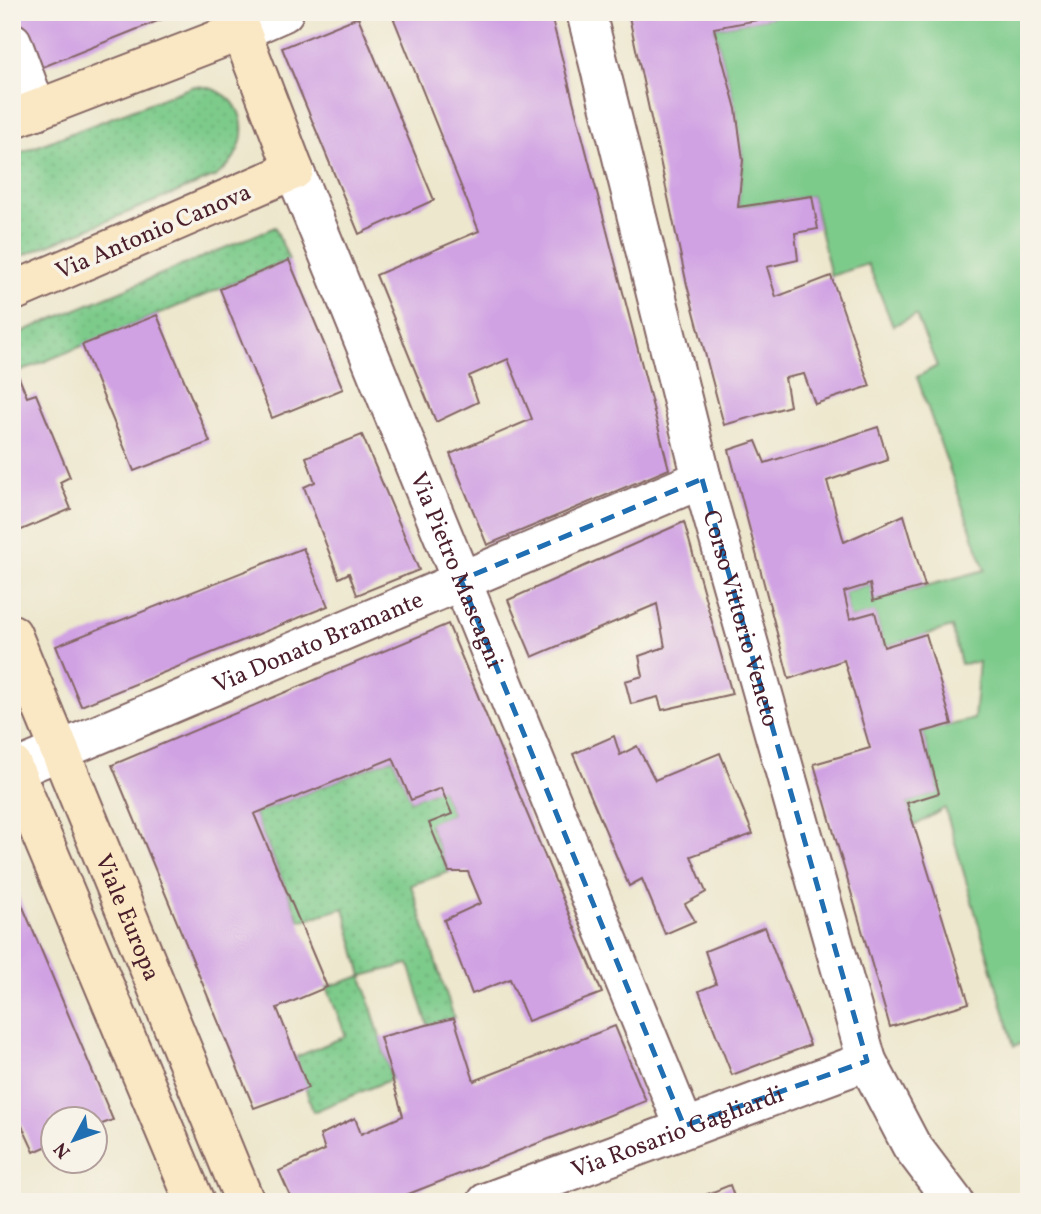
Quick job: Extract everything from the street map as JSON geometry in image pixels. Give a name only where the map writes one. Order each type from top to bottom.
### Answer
[{"type":"main road","points":[[25,115],[238,22]]},
{"type":"main road","name":"Via Pietro Mascagni","points":[[238,22],[294,170]]},
{"type":"main road","name":"Via Antonio Canova","points":[[12,292],[294,170]]},
{"type":"main road","name":"Viale Europa","points":[[12,634],[245,1202]]},
{"type":"main road","name":"Viale Europa","points":[[13,769],[195,1202]]},
{"type":"street","points":[[238,22],[284,12]]},
{"type":"street","name":"Corso Vittorio Veneto","points":[[586,12],[702,479],[867,1061],[911,1145],[954,1202]]},
{"type":"street","points":[[12,42],[25,115]]},
{"type":"street","name":"Via Pietro Mascagni","points":[[294,170],[684,1126]]},
{"type":"street","name":"Via Donato Bramante","points":[[13,769],[702,479]]},
{"type":"street","name":"Via Rosario Gagliardi","points":[[487,1202],[684,1126],[867,1061]]},
{"type":"highlighted area","points":[[702,479],[867,1061],[684,1126],[461,580]]},
{"type":"green space","points":[[772,12],[1029,12],[1029,1041],[1014,1046],[945,808],[914,826],[907,803],[939,792],[923,732],[974,719],[979,662],[961,664],[952,627],[884,647],[875,613],[850,619],[844,592],[870,584],[874,600],[985,570],[917,377],[937,366],[916,315],[893,326],[868,264],[831,276],[812,196],[738,207],[743,160],[736,109],[714,28],[772,17]]},
{"type":"green space","points":[[194,86],[212,89],[227,96],[236,107],[241,120],[242,135],[238,150],[229,164],[216,176],[12,260],[12,156]]},
{"type":"green space","points":[[275,227],[289,260],[12,375],[12,336]]},
{"type":"green space","points":[[393,758],[411,800],[441,788],[452,814],[429,824],[449,872],[411,885],[454,1018],[428,1025],[409,964],[362,976],[344,908],[300,921],[254,814]]},
{"type":"green space","points":[[362,976],[392,1079],[313,1112],[296,1057],[346,1036],[327,987]]},
{"type":"building","points":[[13,12],[180,12],[33,71]]},
{"type":"building","points":[[391,12],[550,12],[669,469],[487,545],[450,454],[532,419],[508,359],[469,376],[478,402],[436,422],[376,275],[479,231]]},
{"type":"building","points":[[628,12],[772,12],[773,17],[714,28],[736,109],[743,160],[738,207],[812,196],[818,229],[795,233],[798,260],[767,267],[776,297],[831,276],[870,386],[815,404],[804,374],[785,378],[790,406],[724,425],[687,285]]},
{"type":"building","points":[[358,17],[434,200],[359,234],[282,48]]},
{"type":"building","points":[[289,260],[343,389],[272,418],[220,289]]},
{"type":"building","points":[[157,315],[210,442],[134,471],[82,345]]},
{"type":"building","points":[[17,373],[27,397],[36,394],[70,477],[60,482],[71,509],[12,534],[12,375]]},
{"type":"building","points":[[878,427],[888,460],[827,481],[844,542],[904,515],[925,586],[873,601],[870,584],[844,592],[850,619],[875,612],[884,647],[926,634],[952,724],[923,732],[939,793],[907,803],[969,1003],[890,1027],[814,764],[870,748],[844,660],[789,679],[729,450],[756,441],[765,463]]},
{"type":"building","points":[[362,435],[419,570],[357,595],[349,573],[339,578],[304,487],[315,482],[306,457]]},
{"type":"building","points":[[684,522],[732,694],[662,710],[658,697],[631,704],[625,681],[643,676],[639,656],[665,647],[657,604],[532,657],[508,600]]},
{"type":"building","points":[[303,548],[328,606],[81,706],[56,646]]},
{"type":"building","points":[[448,624],[602,993],[528,1021],[510,979],[472,994],[444,920],[481,903],[468,872],[449,872],[429,823],[452,814],[441,788],[411,800],[393,758],[254,814],[327,987],[277,1008],[308,1088],[254,1108],[112,765]]},
{"type":"building","points":[[614,736],[620,755],[637,746],[655,780],[720,753],[753,834],[691,856],[706,892],[685,904],[695,921],[665,934],[642,879],[629,886],[573,754]]},
{"type":"building","points":[[12,881],[107,1106],[38,1106],[38,1150],[34,1152],[12,1104]]},
{"type":"building","points":[[765,927],[810,1045],[732,1075],[699,991],[716,984],[705,951]]},
{"type":"building","points":[[454,1018],[474,1081],[615,1026],[646,1101],[388,1202],[293,1202],[279,1171],[325,1150],[320,1135],[355,1118],[361,1134],[403,1116],[380,1037]]},
{"type":"building","points":[[108,1108],[113,1120],[108,1122]]},
{"type":"building","points":[[730,1185],[736,1202],[688,1202]]}]
